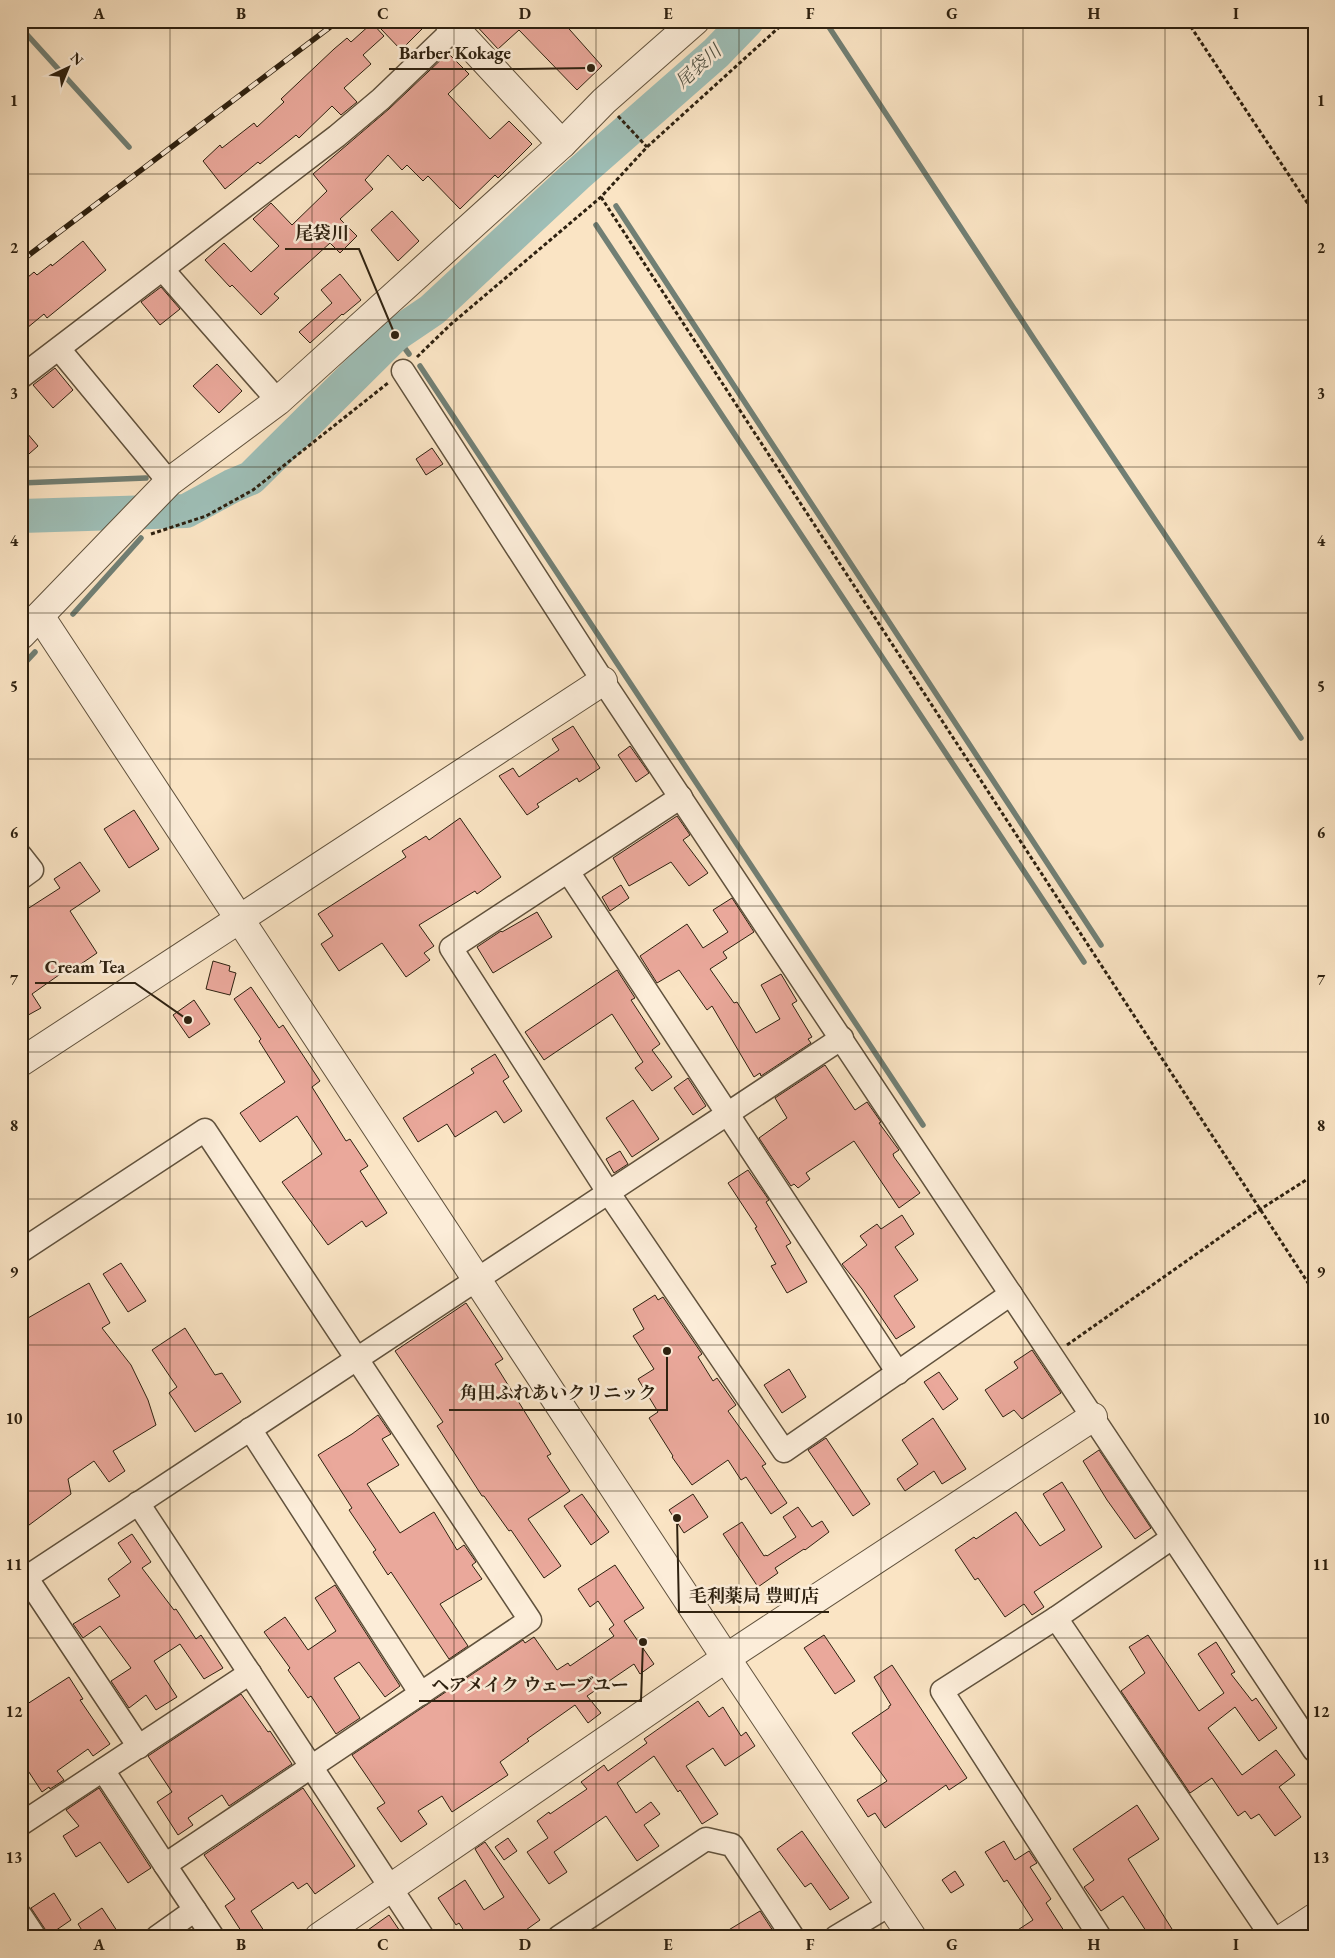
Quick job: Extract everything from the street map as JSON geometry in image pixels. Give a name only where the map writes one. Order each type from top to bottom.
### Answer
[{"type":"street","points":[[695,21],[604,101],[562,144],[278,401],[160,491],[30,625],[240,918],[726,1658],[912,1937]]},
{"type":"street","points":[[21,376],[337,136],[381,99],[451,25],[562,144]]},
{"type":"street","points":[[163,270],[278,401]]},
{"type":"street","points":[[59,349],[160,491]]},
{"type":"street","points":[[403,371],[604,681],[1314,1750]]},
{"type":"street","points":[[21,1062],[604,681]]},
{"type":"street","points":[[681,797],[451,948],[608,1192],[784,1450],[1011,1294]]},
{"type":"street","points":[[21,856],[32,870],[21,878]]},
{"type":"street","points":[[568,872],[898,1373]]},
{"type":"street","points":[[138,1746],[24,1579],[842,1038]]},
{"type":"street","points":[[21,1251],[205,1130],[530,1620],[165,1865]]},
{"type":"street","points":[[319,1937],[726,1658],[1093,1417]]},
{"type":"street","points":[[250,1429],[421,1694]]},
{"type":"street","points":[[138,1503],[423,1937]]},
{"type":"street","points":[[1100,1937],[942,1691],[1056,1618],[1172,1538]]},
{"type":"street","points":[[1056,1618],[1272,1937]]},
{"type":"street","points":[[25,1814],[103,1770],[250,1673]]},
{"type":"street","points":[[103,1770],[213,1937]]},
{"type":"street","points":[[560,1937],[706,1839],[732,1845],[793,1937]]},
{"type":"street","points":[[836,1937],[891,1904]]},
{"type":"street","points":[[157,1937],[196,1910]]},
{"type":"street","points":[[21,1916],[35,1937]]},
{"type":"street","points":[[1284,1937],[1314,1918]]},
{"type":"path","points":[[126,527],[150,534],[206,516],[253,490],[403,371],[450,325],[601,197],[647,146],[786,21]]},
{"type":"path","points":[[1187,21],[1314,214]]},
{"type":"path","points":[[613,110],[647,146]]},
{"type":"path","points":[[601,197],[1314,1292]]},
{"type":"path","points":[[1052,1355],[1259,1210],[1314,1175]]},
{"type":"building","points":[[389,21],[430,21],[401,50],[381,29]]},
{"type":"building","points":[[472,21],[562,21],[602,66],[577,90],[519,30],[498,49]]},
{"type":"building","points":[[372,23],[384,36],[363,55],[371,64],[344,88],[357,102],[341,115],[332,106],[299,138],[296,135],[260,164],[258,162],[225,189],[203,161],[220,145],[222,148],[254,123],[257,127],[284,102],[281,99],[334,49],[347,38],[351,42]]},
{"type":"building","points":[[448,53],[469,74],[448,94],[490,139],[509,121],[532,144],[498,178],[495,175],[460,209],[428,176],[423,181],[407,165],[402,170],[388,155],[365,180],[373,189],[340,219],[357,236],[340,253],[330,243],[274,294],[279,298],[261,315],[232,285],[230,287],[205,260],[224,243],[251,272],[279,246],[253,219],[271,203],[292,225],[327,191],[313,174],[389,109]]},
{"type":"building","points":[[392,211],[419,241],[398,261],[371,230]]},
{"type":"building","points":[[83,241],[106,270],[47,318],[44,314],[21,333],[21,283],[34,272],[37,275],[51,264],[52,266]]},
{"type":"building","points":[[340,274],[361,300],[342,314],[310,343],[299,332],[332,303],[321,290]]},
{"type":"building","points":[[161,287],[180,309],[160,325],[141,302]]},
{"type":"building","points":[[217,364],[242,391],[219,413],[193,386]]},
{"type":"building","points":[[55,368],[73,390],[53,408],[33,385]]},
{"type":"building","points":[[21,426],[38,446],[21,461]]},
{"type":"building","points":[[432,448],[443,464],[426,475],[416,459]]},
{"type":"building","points":[[573,726],[600,768],[579,782],[577,778],[537,804],[539,807],[527,815],[499,776],[513,768],[519,777],[559,750],[552,739]]},
{"type":"building","points":[[630,746],[649,773],[636,782],[618,755]]},
{"type":"building","points":[[134,810],[159,849],[129,868],[104,829]]},
{"type":"building","points":[[677,816],[690,835],[683,840],[708,873],[689,886],[671,862],[629,886],[613,858]]},
{"type":"building","points":[[460,818],[501,877],[477,894],[475,891],[419,925],[434,946],[424,953],[430,960],[406,977],[382,943],[339,971],[321,944],[333,936],[318,914],[406,857],[402,851],[426,836],[429,840]]},
{"type":"building","points":[[80,862],[100,891],[70,911],[97,953],[78,966],[76,963],[32,994],[41,1008],[21,1019],[21,913],[60,888],[54,879]]},
{"type":"building","points":[[621,885],[629,898],[610,911],[602,897]]},
{"type":"building","points":[[732,898],[754,932],[723,952],[727,958],[710,969],[734,1003],[737,1002],[756,1033],[780,1019],[761,985],[781,974],[797,1001],[792,1004],[812,1037],[808,1039],[811,1043],[761,1076],[760,1073],[754,1077],[712,1006],[707,1010],[679,970],[657,983],[640,956],[687,924],[703,948],[728,932],[713,910]]},
{"type":"building","points":[[537,912],[552,937],[493,973],[477,947],[501,931]]},
{"type":"building","points":[[213,961],[230,966],[229,971],[236,973],[230,995],[206,989]]},
{"type":"building","points":[[617,970],[635,998],[631,1000],[660,1044],[652,1050],[672,1077],[652,1091],[635,1068],[643,1062],[612,1014],[544,1060],[525,1032]]},
{"type":"building","points":[[251,987],[279,1028],[283,1025],[320,1081],[312,1087],[346,1141],[350,1139],[368,1166],[360,1171],[387,1213],[366,1227],[362,1221],[328,1245],[282,1182],[322,1154],[297,1116],[260,1142],[240,1113],[285,1082],[259,1041],[261,1039],[234,999]]},
{"type":"building","points":[[194,1000],[210,1024],[189,1038],[173,1015]]},
{"type":"building","points":[[495,1054],[509,1077],[503,1081],[522,1111],[504,1123],[496,1111],[455,1137],[447,1124],[418,1142],[403,1118],[474,1073],[471,1069]]},
{"type":"building","points":[[825,1065],[855,1110],[867,1102],[881,1122],[879,1123],[899,1150],[893,1154],[894,1157],[920,1193],[899,1208],[854,1141],[806,1173],[810,1179],[798,1188],[794,1184],[791,1186],[759,1138],[787,1118],[775,1098]]},
{"type":"building","points":[[688,1078],[706,1106],[693,1115],[674,1088]]},
{"type":"building","points":[[633,1100],[659,1139],[632,1157],[606,1118]]},
{"type":"building","points":[[620,1151],[628,1164],[614,1173],[606,1159]]},
{"type":"building","points":[[748,1170],[769,1200],[766,1202],[791,1243],[786,1246],[807,1282],[787,1293],[771,1266],[776,1264],[755,1228],[757,1227],[728,1183]]},
{"type":"building","points":[[902,1215],[914,1234],[895,1247],[918,1280],[894,1296],[915,1327],[896,1339],[862,1289],[842,1264],[867,1245],[860,1236],[877,1224],[881,1229]]},
{"type":"building","points":[[121,1263],[146,1301],[128,1312],[103,1274]]},
{"type":"building","points":[[89,1283],[110,1323],[102,1328],[131,1365],[148,1400],[156,1425],[113,1451],[125,1471],[109,1482],[94,1461],[68,1479],[71,1494],[21,1531],[21,1322]]},
{"type":"building","points":[[655,1295],[658,1300],[663,1297],[702,1354],[698,1357],[713,1381],[717,1378],[736,1405],[728,1411],[766,1464],[762,1466],[787,1503],[771,1514],[746,1477],[741,1480],[728,1460],[692,1485],[672,1457],[649,1418],[658,1412],[638,1379],[654,1369],[633,1336],[644,1329],[633,1309]]},
{"type":"building","points":[[466,1303],[503,1359],[495,1364],[551,1454],[547,1456],[570,1491],[528,1519],[561,1566],[544,1578],[511,1530],[509,1531],[484,1496],[482,1496],[437,1426],[443,1422],[395,1351]]},
{"type":"building","points":[[185,1328],[215,1375],[222,1373],[241,1402],[195,1432],[169,1393],[177,1387],[152,1350]]},
{"type":"building","points":[[1032,1350],[1061,1393],[1022,1419],[1014,1410],[1003,1417],[985,1390],[1018,1368],[1014,1362]]},
{"type":"building","points":[[789,1369],[806,1397],[782,1413],[764,1385]]},
{"type":"building","points":[[939,1372],[958,1399],[943,1410],[924,1382]]},
{"type":"building","points":[[378,1415],[391,1434],[382,1439],[399,1465],[367,1484],[400,1533],[434,1512],[457,1550],[464,1545],[476,1562],[472,1565],[482,1579],[440,1604],[468,1646],[449,1659],[391,1572],[388,1575],[373,1552],[376,1550],[349,1510],[352,1508],[318,1455]]},
{"type":"building","points":[[933,1418],[966,1469],[942,1484],[934,1471],[905,1491],[897,1479],[918,1464],[902,1440]]},
{"type":"building","points":[[826,1438],[870,1504],[853,1516],[808,1450]]},
{"type":"building","points":[[1099,1450],[1151,1528],[1135,1539],[1107,1500],[1083,1461]]},
{"type":"building","points":[[1062,1482],[1102,1547],[1034,1592],[1044,1607],[1032,1615],[1024,1604],[1005,1617],[978,1578],[975,1580],[955,1550],[974,1537],[976,1539],[1016,1512],[1040,1546],[1065,1530],[1043,1494]]},
{"type":"building","points":[[582,1494],[609,1532],[591,1545],[564,1506]]},
{"type":"building","points":[[693,1494],[708,1517],[684,1533],[669,1510]]},
{"type":"building","points":[[798,1507],[812,1527],[822,1521],[829,1532],[805,1550],[775,1568],[778,1573],[758,1587],[723,1534],[742,1522],[764,1556],[767,1556],[796,1537],[783,1517]]},
{"type":"building","points":[[132,1534],[151,1562],[142,1568],[174,1610],[176,1609],[196,1639],[201,1635],[223,1668],[204,1679],[180,1644],[154,1661],[177,1697],[156,1710],[146,1695],[129,1708],[111,1681],[131,1668],[100,1626],[83,1638],[73,1624],[120,1596],[108,1579],[131,1562],[118,1543]]},
{"type":"building","points":[[615,1565],[644,1608],[624,1621],[654,1664],[640,1674],[634,1664],[587,1696],[601,1713],[588,1723],[575,1705],[527,1739],[529,1741],[500,1762],[508,1775],[452,1812],[442,1796],[418,1811],[427,1824],[401,1842],[377,1808],[385,1803],[352,1755],[523,1640],[525,1643],[534,1637],[557,1670],[568,1663],[570,1666],[614,1636],[609,1629],[614,1625],[598,1601],[590,1607],[578,1589]]},
{"type":"building","points":[[335,1585],[400,1686],[385,1697],[359,1662],[334,1678],[360,1718],[336,1734],[311,1696],[308,1698],[288,1670],[290,1668],[264,1632],[285,1617],[308,1650],[336,1631],[315,1598]]},
{"type":"building","points":[[824,1635],[855,1681],[835,1694],[804,1648]]},
{"type":"building","points":[[1148,1635],[1199,1711],[1224,1693],[1198,1654],[1216,1642],[1235,1672],[1231,1674],[1252,1701],[1256,1698],[1277,1728],[1259,1741],[1235,1707],[1208,1728],[1242,1775],[1276,1750],[1295,1775],[1279,1787],[1301,1817],[1275,1836],[1259,1814],[1251,1819],[1245,1811],[1238,1816],[1212,1778],[1190,1793],[1121,1691],[1145,1673],[1129,1647]]},
{"type":"building","points":[[892,1665],[967,1778],[949,1790],[946,1785],[885,1828],[875,1813],[868,1817],[857,1800],[887,1781],[852,1733],[891,1705],[874,1677]]},
{"type":"building","points":[[69,1677],[83,1699],[80,1700],[110,1744],[93,1756],[88,1749],[57,1771],[64,1780],[42,1792],[21,1760],[21,1708]]},
{"type":"building","points":[[241,1694],[268,1732],[270,1731],[292,1764],[229,1806],[222,1795],[188,1818],[193,1825],[178,1835],[157,1802],[172,1792],[148,1756]]},
{"type":"building","points":[[698,1701],[709,1717],[723,1707],[741,1736],[746,1732],[755,1746],[725,1766],[713,1748],[686,1766],[718,1814],[702,1824],[680,1790],[678,1792],[654,1756],[617,1783],[636,1813],[651,1802],[660,1814],[644,1825],[659,1846],[637,1861],[606,1816],[554,1852],[567,1872],[549,1884],[527,1852],[548,1838],[537,1821],[587,1789],[581,1782],[604,1765],[608,1771],[647,1743],[644,1739]]},
{"type":"building","points":[[99,1788],[151,1868],[128,1883],[100,1842],[76,1857],[63,1836],[79,1826],[66,1810]]},
{"type":"building","points":[[303,1788],[355,1866],[315,1894],[307,1883],[298,1889],[293,1882],[251,1911],[268,1937],[245,1937],[225,1906],[235,1899],[204,1855]]},
{"type":"building","points":[[1137,1805],[1159,1839],[1128,1859],[1177,1937],[1150,1937],[1123,1896],[1101,1911],[1084,1887],[1094,1880],[1073,1849]]},
{"type":"building","points":[[802,1831],[849,1898],[830,1910],[811,1883],[805,1887],[777,1849]]},
{"type":"building","points":[[508,1838],[517,1851],[504,1860],[495,1847]]},
{"type":"building","points":[[1004,1841],[1015,1860],[1029,1851],[1037,1863],[1030,1867],[1051,1899],[1046,1903],[1068,1937],[1007,1937],[1033,1920],[1007,1880],[1004,1882],[985,1852]]},
{"type":"building","points":[[485,1842],[540,1920],[516,1937],[468,1937],[459,1923],[456,1925],[438,1898],[465,1880],[484,1910],[504,1897],[475,1849]]},
{"type":"building","points":[[955,1871],[964,1885],[951,1893],[942,1880]]},
{"type":"building","points":[[54,1893],[71,1920],[49,1935],[31,1908]]},
{"type":"building","points":[[102,1908],[121,1937],[86,1937],[78,1924]]},
{"type":"building","points":[[760,1911],[777,1937],[717,1937]]},
{"type":"building","points":[[389,1915],[404,1937],[358,1937]]},
{"type":"waterway","name":"尾袋川","points":[[21,516],[186,511],[251,478],[395,335],[432,310],[577,175],[716,53],[747,21]]},
{"type":"waterway","points":[[825,21],[1034,339],[1301,738]]},
{"type":"waterway","points":[[21,28],[129,147]]},
{"type":"waterway","points":[[616,206],[1101,945]]},
{"type":"waterway","points":[[596,225],[1084,962]]},
{"type":"waterway","points":[[395,335],[409,354]]},
{"type":"waterway","points":[[420,366],[923,1125]]},
{"type":"waterway","points":[[21,483],[146,478]]},
{"type":"waterway","points":[[153,524],[165,512]]},
{"type":"waterway","points":[[73,614],[141,538]]},
{"type":"waterway","points":[[21,667],[35,652]]},
{"type":"railway","points":[[21,261],[338,21]]},
{"type":"place","name":"Barber Kokage","points":[[591,68]]},
{"type":"place","name":"尾袋川","points":[[395,335]]},
{"type":"place","name":"Cream Tea","points":[[188,1020]]},
{"type":"place","name":"角田ふれあいクリニック","points":[[667,1351]]},
{"type":"place","name":"毛利薬局 豊町店","points":[[677,1518]]},
{"type":"place","name":"ヘアメイク ウェーブユー","points":[[643,1642]]}]
